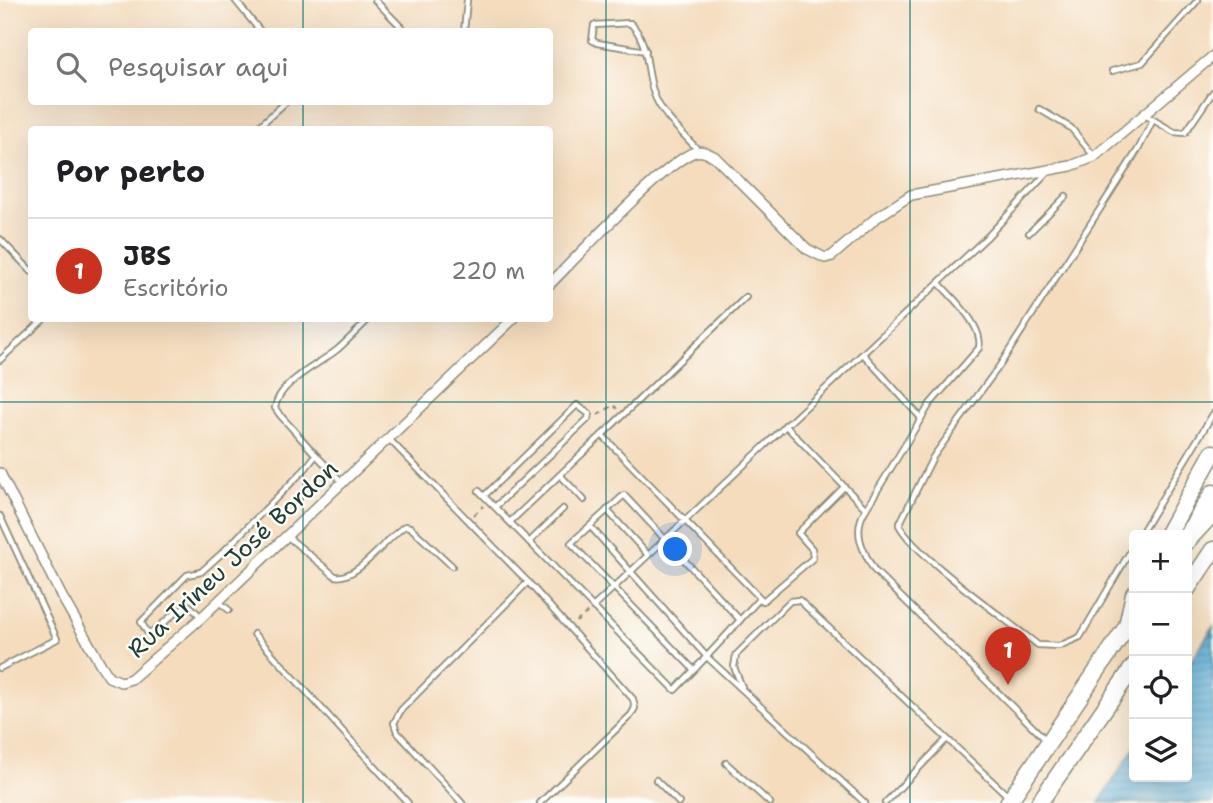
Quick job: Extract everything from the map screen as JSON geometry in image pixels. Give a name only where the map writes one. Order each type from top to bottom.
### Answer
[{"type":"highway","points":[[1170,530],[1213,453]]},
{"type":"highway","points":[[1189,530],[1213,493]]},
{"type":"highway","points":[[1192,536],[1213,513]]},
{"type":"highway","points":[[1192,582],[1213,550]]},
{"type":"highway","points":[[1010,801],[1129,625]]},
{"type":"highway","points":[[1039,803],[1129,673]]},
{"type":"street","points":[[553,281],[682,158],[699,151],[723,162],[807,249],[820,258],[832,256],[876,218],[911,195],[1049,171],[1094,157],[1149,117],[1213,56]]},
{"type":"street","name":"Rua Irineu José Bordon","points":[[0,473],[61,595],[109,677],[121,682],[141,674],[510,322]]},
{"type":"lane","points":[[234,0],[258,28]]},
{"type":"lane","points":[[375,0],[402,28]]},
{"type":"lane","points":[[464,28],[467,0]]},
{"type":"lane","points":[[1112,71],[1142,62],[1198,0]]},
{"type":"lane","points":[[646,51],[597,43],[592,40],[594,25],[630,23],[640,33],[646,51],[654,93],[663,112],[699,151]]},
{"type":"lane","points":[[1129,554],[1080,637],[1059,646],[1038,645],[928,556],[904,535],[899,525],[933,457],[1000,365],[1139,148],[1149,117],[1174,132],[1185,133],[1213,92]]},
{"type":"lane","points":[[259,126],[283,105]]},
{"type":"lane","points":[[1039,109],[1071,128],[1094,157]]},
{"type":"lane","points":[[593,607],[939,283],[1019,206],[1049,171]]},
{"type":"lane","points":[[1029,233],[1066,196]]},
{"type":"lane","points":[[0,239],[28,268]]},
{"type":"lane","points":[[939,283],[966,315],[980,342],[976,353],[943,388],[921,418],[859,520],[862,551],[874,570],[1050,744]]},
{"type":"lane","points":[[510,522],[746,297]]},
{"type":"lane","points":[[0,360],[41,322]]},
{"type":"lane","points":[[343,483],[275,408],[276,400],[309,367],[335,351],[366,322]]},
{"type":"lane","points":[[863,354],[921,418]]},
{"type":"lane","points":[[486,498],[577,405],[589,414],[588,419],[495,507]]},
{"type":"lane","points":[[1143,530],[1213,414]]},
{"type":"lane","points":[[785,425],[866,509]]},
{"type":"lane","points":[[602,435],[763,601],[769,599],[813,558],[812,549],[798,533],[844,487]]},
{"type":"lane","points":[[389,439],[528,582],[628,691],[635,708],[540,803]]},
{"type":"lane","points":[[202,617],[190,606],[176,612],[152,633],[147,632],[141,622],[187,575],[201,572],[221,554],[297,480],[316,455]]},
{"type":"lane","points":[[560,475],[584,500]]},
{"type":"lane","points":[[479,491],[674,690],[760,598]]},
{"type":"lane","points":[[694,670],[571,543],[624,495],[740,620]]},
{"type":"lane","points":[[529,542],[563,509]]},
{"type":"lane","points":[[607,510],[648,555]]},
{"type":"lane","points":[[0,516],[57,639],[0,668]]},
{"type":"lane","points":[[287,536],[335,576],[342,578],[353,573],[405,526],[410,527],[452,566]]},
{"type":"lane","points":[[590,526],[707,657],[865,803]]},
{"type":"lane","points":[[462,803],[397,732],[394,723],[401,710],[528,582]]},
{"type":"lane","points":[[742,687],[734,667],[736,655],[790,601],[799,600],[1010,801]]},
{"type":"lane","points":[[219,601],[229,610]]},
{"type":"lane","points":[[254,634],[408,803]]},
{"type":"lane","points":[[885,803],[947,739]]},
{"type":"lane","points":[[726,763],[770,803]]},
{"type":"lane","points":[[656,780],[679,803]]},
{"type":"path","points":[[584,410],[589,406],[600,417],[614,405],[622,417]]},
{"type":"path","points":[[468,520],[486,498]]},
{"type":"path","points":[[570,628],[593,607]]},
{"type":"water","points":[[1213,627],[1213,803],[1099,803],[1129,756],[1129,782],[1192,782],[1192,659]]},
{"type":"place","name":"JBS","points":[[1008,685]]}]
